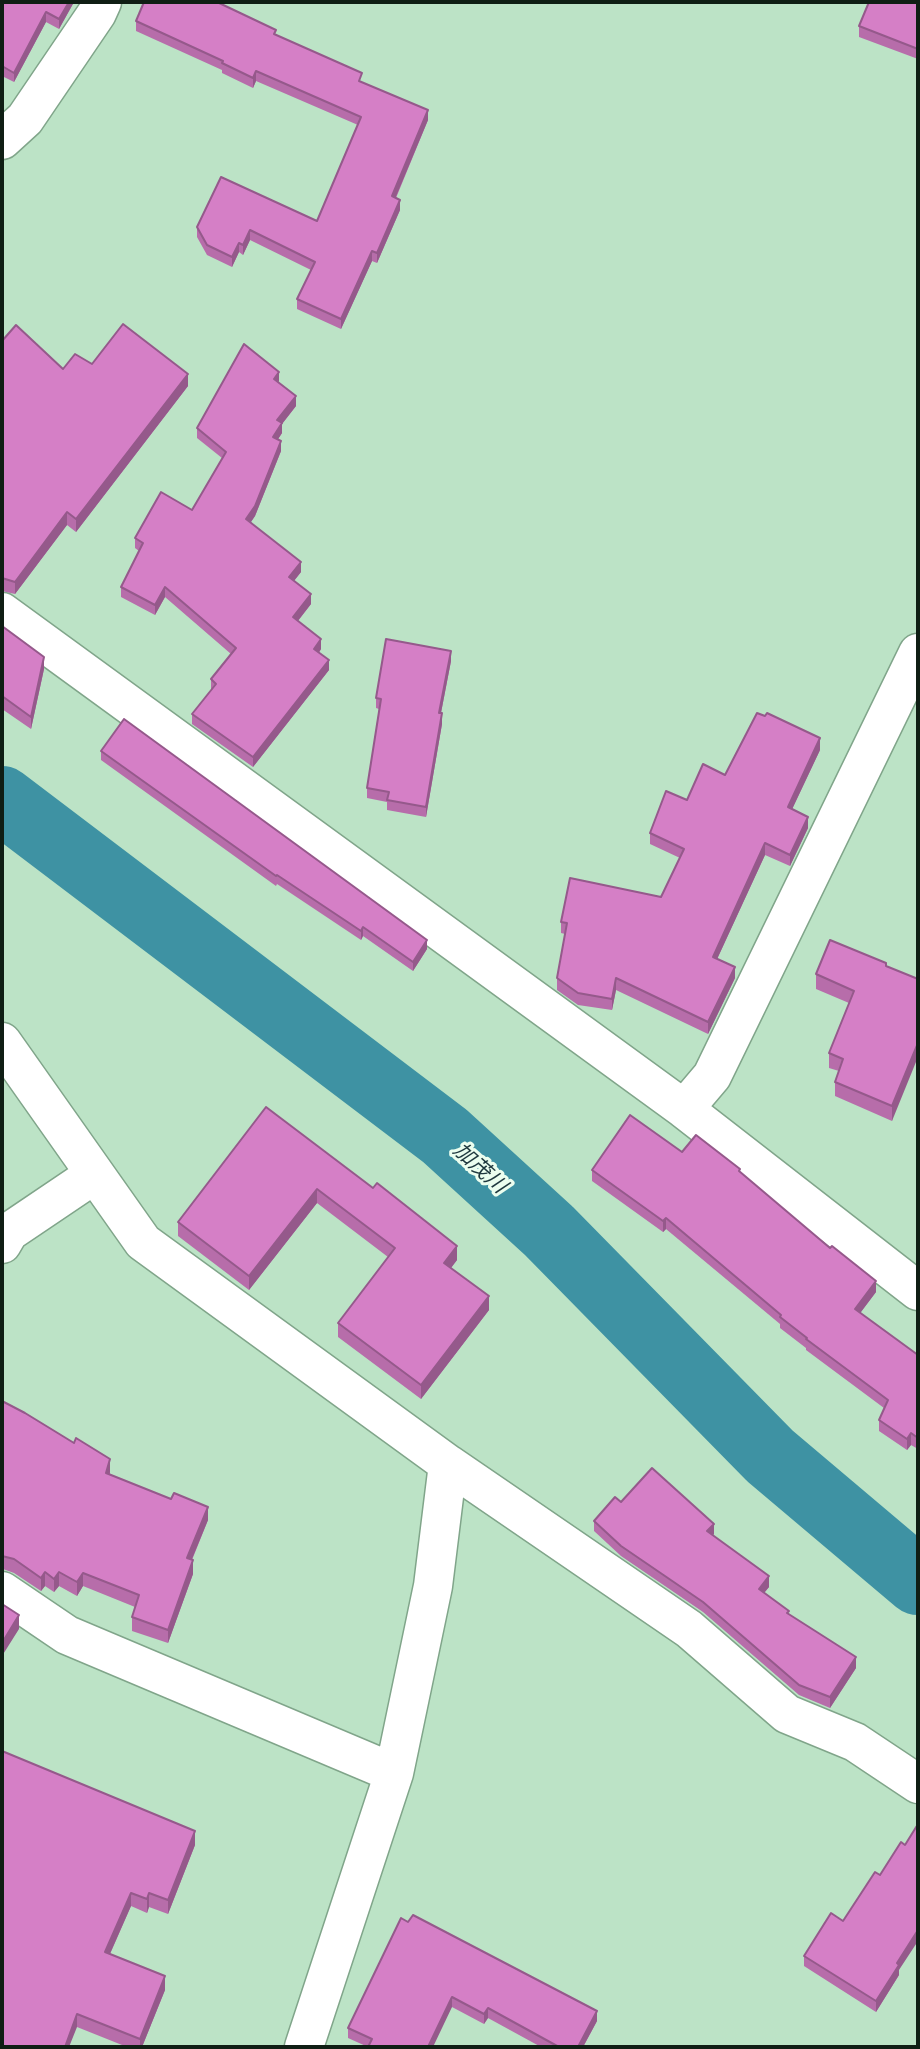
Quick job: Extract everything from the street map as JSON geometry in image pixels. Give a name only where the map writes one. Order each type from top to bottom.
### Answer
[{"type":"street","points":[[2,140],[24,118],[102,2]]},
{"type":"street","points":[[2,612],[684,1109],[918,1291]]},
{"type":"street","points":[[684,1109],[712,1076],[918,653]]},
{"type":"street","points":[[2,1042],[143,1242],[448,1464],[689,1629],[787,1714],[855,1742],[918,1784]]},
{"type":"street","points":[[2,1244],[9,1232],[95,1174]]},
{"type":"street","points":[[304,2047],[394,1773],[433,1586],[448,1464]]},
{"type":"street","points":[[2,1591],[67,1635],[394,1773]]},
{"type":"building","points":[[2,2],[69,2],[59,19],[46,12],[14,73],[2,66]]},
{"type":"building","points":[[144,2],[217,2],[276,30],[274,34],[362,73],[359,81],[428,110],[392,196],[400,200],[377,253],[372,251],[341,319],[297,299],[315,262],[250,230],[243,245],[239,243],[232,257],[207,245],[197,227],[221,177],[317,221],[361,117],[256,71],[253,78],[222,63],[223,61],[136,21]]},
{"type":"building","points":[[869,2],[918,2],[918,49],[859,26]]},
{"type":"building","points":[[123,324],[188,374],[76,519],[67,512],[15,582],[2,578],[2,341],[16,325],[63,369],[75,354],[92,364]]},
{"type":"building","points":[[244,344],[279,372],[274,379],[296,396],[277,420],[282,423],[273,437],[281,441],[255,506],[246,519],[301,562],[289,577],[311,594],[293,617],[321,639],[314,649],[329,660],[253,757],[192,714],[216,684],[211,679],[236,648],[165,587],[155,605],[121,587],[143,543],[135,538],[161,492],[192,510],[226,452],[197,428]]},
{"type":"building","points":[[2,626],[44,657],[31,717],[2,696]]},
{"type":"building","points":[[386,639],[451,651],[426,807],[387,800],[389,792],[367,788],[381,699],[376,698]]},
{"type":"building","points":[[757,713],[765,716],[767,713],[820,738],[788,807],[808,817],[790,855],[765,843],[713,957],[735,967],[708,1022],[616,978],[612,999],[578,993],[557,978],[567,923],[561,922],[570,878],[661,897],[684,849],[650,833],[666,791],[687,800],[703,764],[725,775]]},
{"type":"building","points":[[124,719],[427,940],[413,962],[363,927],[361,931],[276,876],[101,751]]},
{"type":"building","points":[[830,940],[918,979],[918,1043],[892,1106],[835,1082],[843,1059],[829,1053],[854,991],[816,974]]},
{"type":"building","points":[[266,1107],[373,1188],[377,1183],[457,1246],[444,1263],[489,1296],[421,1385],[338,1323],[395,1248],[317,1189],[249,1276],[178,1222]]},
{"type":"building","points":[[630,1115],[682,1152],[696,1135],[740,1169],[739,1171],[830,1248],[832,1246],[876,1281],[855,1309],[918,1355],[918,1438],[911,1433],[907,1439],[879,1420],[888,1400],[806,1339],[666,1218],[663,1221],[592,1170]]},
{"type":"building","points":[[2,1401],[74,1443],[76,1438],[110,1459],[106,1473],[171,1499],[174,1493],[208,1507],[187,1558],[193,1560],[168,1630],[132,1617],[139,1595],[83,1573],[77,1582],[59,1572],[54,1579],[45,1572],[41,1578],[14,1559],[2,1556]]},
{"type":"building","points":[[652,1468],[714,1524],[707,1531],[769,1576],[759,1589],[789,1611],[787,1613],[856,1657],[830,1697],[799,1685],[703,1602],[621,1546],[594,1521],[615,1497],[621,1502]]},
{"type":"building","points":[[2,1604],[19,1615],[2,1643]]},
{"type":"building","points":[[2,1751],[195,1831],[168,1900],[149,1893],[147,1899],[131,1893],[105,1952],[165,1976],[140,2039],[77,2014],[65,2047],[2,2047]]},
{"type":"building","points":[[918,1824],[918,1930],[876,2001],[804,1956],[831,1913],[843,1921],[875,1872],[880,1875],[901,1842],[905,1845]]},
{"type":"building","points":[[413,1915],[597,2011],[578,2047],[559,2047],[488,2008],[484,2014],[452,1997],[428,2047],[368,2047],[372,2039],[348,2028],[401,1918],[408,1922]]},
{"type":"waterway","name":"加茂川","points":[[2,800],[445,1136],[549,1231],[770,1456],[918,1581]]}]
